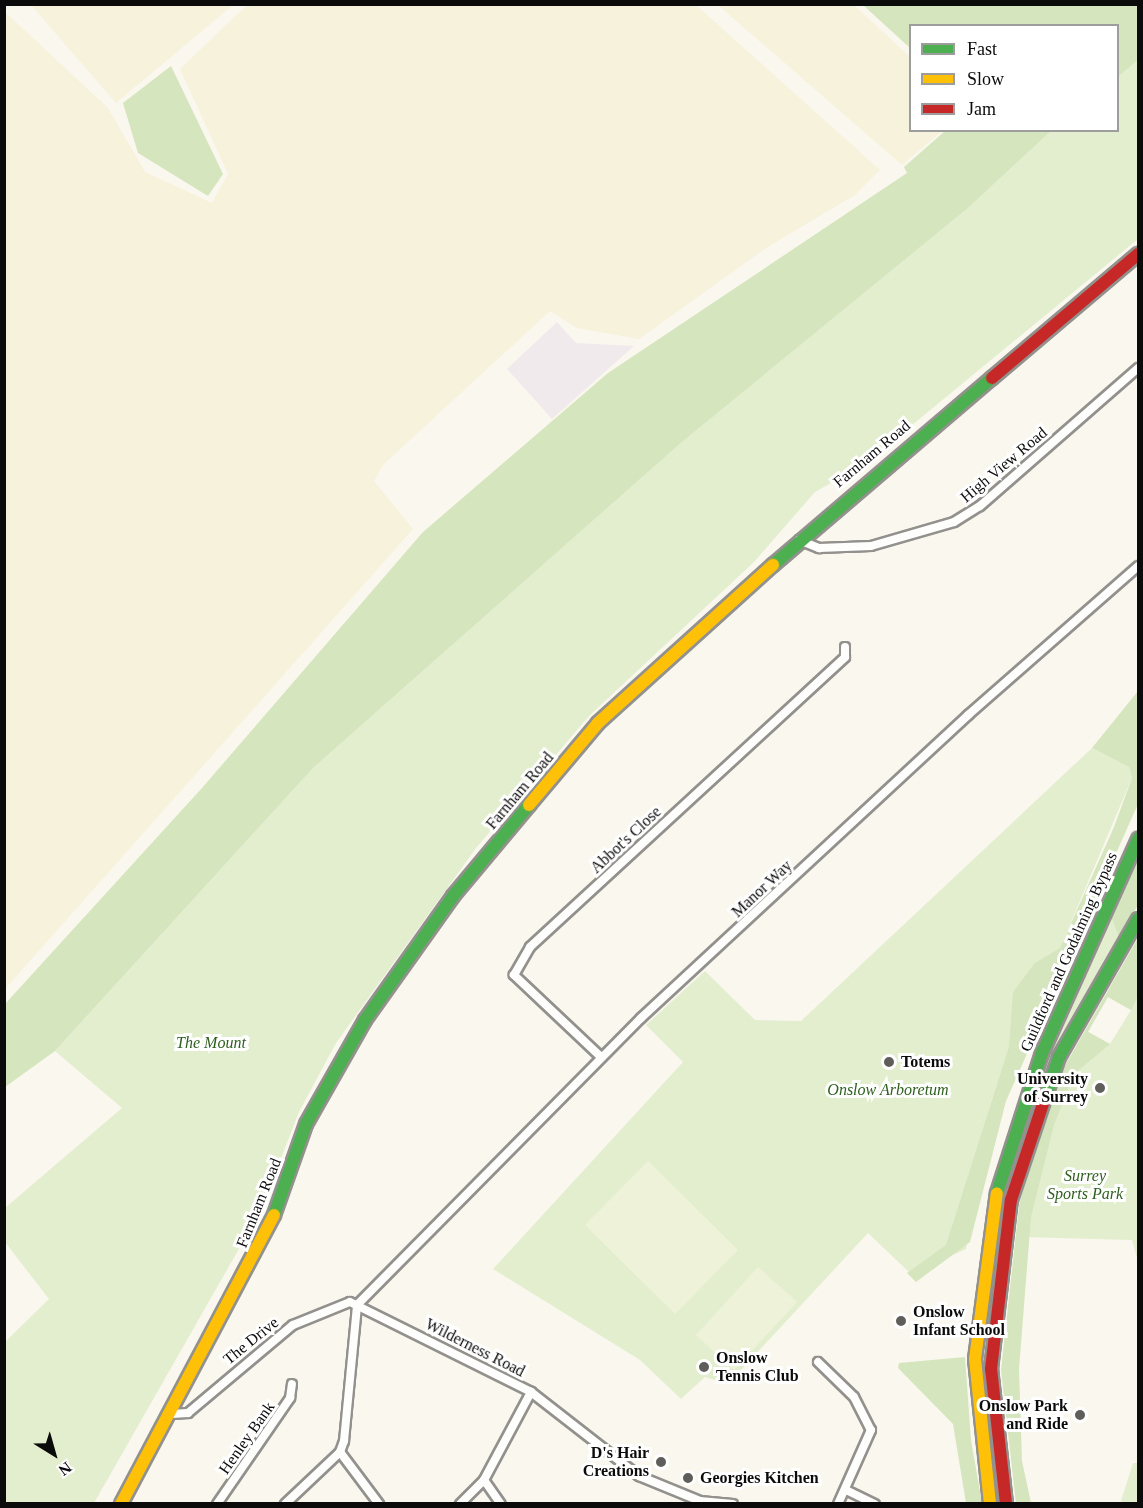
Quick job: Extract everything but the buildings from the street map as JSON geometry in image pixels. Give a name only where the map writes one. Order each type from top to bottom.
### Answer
[{"type":"main road","name":"Farnham Road","points":[[121,1503],[267,1237],[306,1124],[416,944],[598,723],[797,539],[1138,254]]},
{"type":"main road","name":"Guildford and Godalming Bypass","points":[[990,1503],[975,1359],[983,1269],[999,1183],[1042,1053],[1138,839]]},
{"type":"main road","name":"Guildford and Godalming Bypass","points":[[1006,1503],[991,1369],[1011,1200],[1059,1057],[1138,919]]},
{"type":"street","name":"High View Road","points":[[797,539],[819,548],[871,546],[954,522],[980,506],[1138,368]]},
{"type":"street","name":"Manor Way","points":[[357,1305],[420,1248],[601,1057],[968,716],[1138,566]]},
{"type":"street","name":"Abbot's Close","points":[[601,1057],[514,975],[530,947],[845,657],[845,647]]},
{"type":"street","name":"The Drive","points":[[171,1414],[188,1413],[292,1325],[333,1306],[357,1305]]},
{"type":"street","name":"Wilderness Road","points":[[357,1305],[531,1392],[576,1423],[639,1476],[700,1502],[733,1503]]},
{"type":"street","points":[[285,1503],[340,1452],[357,1305]]},
{"type":"street","points":[[818,1362],[869,1420],[871,1437],[838,1503]]},
{"type":"street","name":"Henley Bank","points":[[217,1503],[290,1398],[292,1384]]},
{"type":"street","points":[[460,1503],[484,1480],[531,1392]]},
{"type":"street","points":[[340,1452],[379,1503]]},
{"type":"street","points":[[484,1480],[501,1503]]},
{"type":"street","points":[[846,1490],[875,1503]]},
{"type":"shaded area","points":[[31,5],[233,5],[116,103]]},
{"type":"shaded area","points":[[247,5],[696,5],[880,170],[855,195],[766,248],[639,339],[577,328],[550,311],[384,464],[374,481],[413,529],[5,989],[5,12],[108,108],[145,172],[212,203],[228,174],[180,69]]},
{"type":"shaded area","points":[[718,5],[854,5],[909,56],[909,132],[941,132],[902,165]]},
{"type":"shaded area","points":[[557,322],[576,343],[634,346],[552,419],[507,369]]},
{"type":"green space","points":[[863,5],[1138,5],[1138,60],[1119,76],[1119,24],[909,24],[909,47]]},
{"type":"green space","name":"The Mount","points":[[1138,60],[1138,239],[866,463],[815,492],[754,562],[590,715],[476,848],[336,1043],[299,1112],[260,1212],[94,1503],[5,1503],[4,1343],[49,1299],[5,1242],[5,1208],[122,1108],[55,1051],[313,768],[682,442],[968,208],[1050,132],[1119,132],[1119,76]]},
{"type":"green space","points":[[171,66],[223,174],[208,196],[138,153],[123,103]]},
{"type":"green space","points":[[944,132],[1050,132],[968,208],[682,442],[313,768],[55,1051],[5,1087],[5,1004],[202,788],[423,532],[608,373],[907,173],[904,167]]},
{"type":"green space","points":[[1138,691],[1138,804],[1006,1101],[970,1242],[916,1282],[907,1273],[946,1245],[1009,1047],[1013,992],[1035,963],[1060,948],[1114,827],[1132,778],[1129,767],[1092,748]]},
{"type":"green space","name":"Onslow Arboretum","points":[[1092,748],[1129,767],[1132,778],[1060,948],[978,1172],[966,1249],[911,1274],[868,1233],[728,1384],[705,1377],[681,1399],[640,1360],[493,1269],[683,1062],[646,1025],[705,971],[755,1020],[801,1021]]},
{"type":"green space","points":[[1138,859],[1138,905],[1119,937],[1111,917]]},
{"type":"green space","points":[[1111,917],[1119,937],[1054,1055],[1011,1178],[1007,1177],[1049,1053]]},
{"type":"green space","points":[[1138,938],[1138,996],[1131,1010],[1108,997],[1088,1032],[1110,1044],[1074,1074],[1054,1125],[1031,1217],[1019,1369],[1022,1461],[1031,1503],[1016,1504],[1001,1370],[1019,1206],[1034,1145],[1063,1069]]},
{"type":"green space","name":"Surrey Sports Park","points":[[1138,948],[1138,1261],[1132,1240],[1020,1237],[1031,1180],[1088,1032],[1110,1044],[1131,1010],[1108,997]]},
{"type":"green space","points":[[648,1161],[738,1250],[675,1314],[585,1225]]},
{"type":"green space","points":[[758,1267],[797,1302],[734,1370],[696,1335]]},
{"type":"green space","points":[[965,1357],[971,1440],[982,1503],[966,1503],[953,1424],[898,1368],[899,1363]]},
{"type":"green space","points":[[1133,1463],[1138,1463],[1138,1503],[1127,1503],[1121,1501]]},
{"type":"traffic: fast","points":[[773,565],[992,378]]},
{"type":"traffic: fast","points":[[274,1215],[306,1124],[365,1020],[453,896],[529,805]]},
{"type":"traffic: fast","points":[[997,1193],[1042,1053],[1138,839]]},
{"type":"traffic: fast","points":[[1046,1095],[1059,1057],[1138,919]]},
{"type":"traffic: slow","points":[[529,805],[598,723],[773,565]]},
{"type":"traffic: slow","points":[[990,1504],[975,1359],[997,1193]]},
{"type":"traffic: slow","points":[[121,1504],[274,1215]]},
{"type":"traffic: jam","points":[[992,378],[1138,254]]},
{"type":"traffic: jam","points":[[1006,1504],[991,1369],[1011,1200],[1046,1095]]},
{"type":"place","name":"Totems","points":[[889,1062]]},
{"type":"place","name":"University of Surrey","points":[[1100,1088]]},
{"type":"place","name":"Onslow Infant School","points":[[901,1321]]},
{"type":"place","name":"Onslow Tennis Club","points":[[704,1367]]},
{"type":"place","name":"Onslow Park and Ride","points":[[1080,1415]]},
{"type":"place","name":"D's Hair Creations","points":[[661,1462]]},
{"type":"place","name":"Georgies Kitchen","points":[[688,1478]]}]
